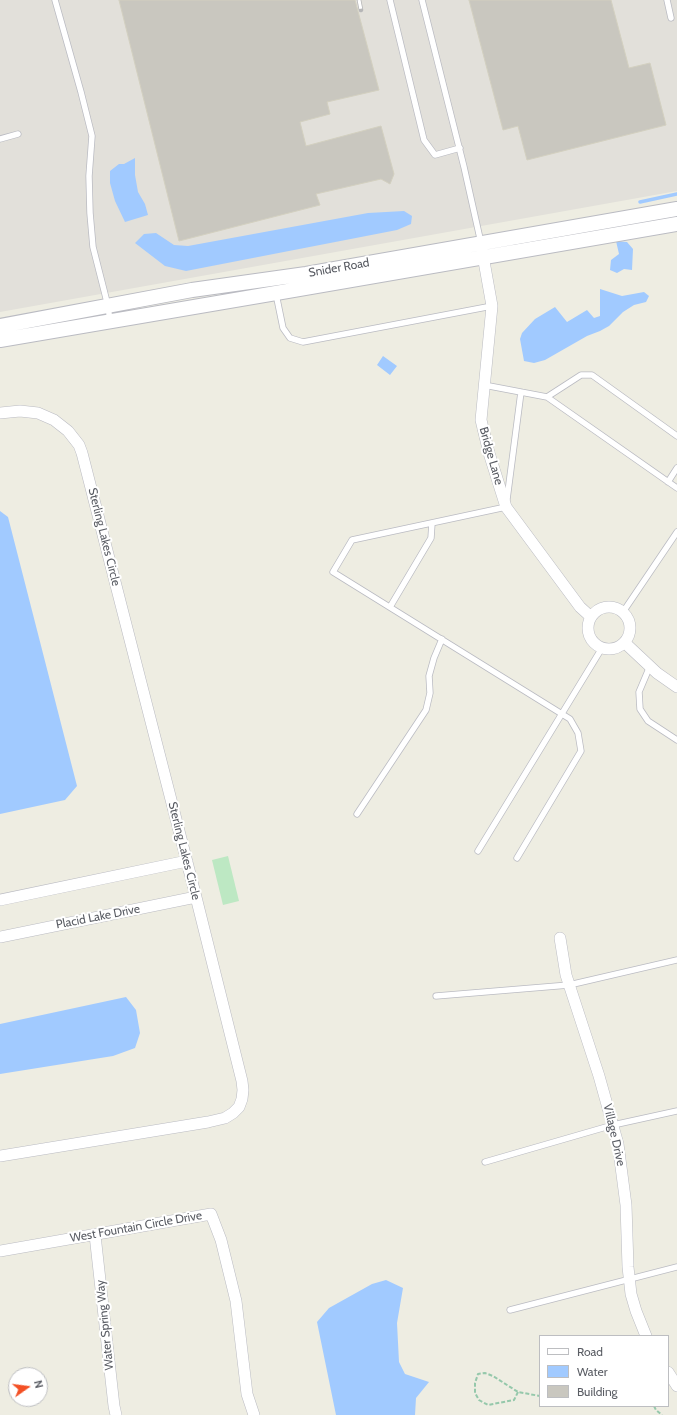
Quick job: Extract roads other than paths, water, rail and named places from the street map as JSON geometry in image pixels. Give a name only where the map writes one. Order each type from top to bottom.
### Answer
[{"type":"street","name":"Snider Road","points":[[0,326],[192,290],[306,274],[677,209]]},
{"type":"street","name":"Snider Road","points":[[0,340],[276,294],[677,224]]},
{"type":"street","name":"Bridge Lane","points":[[481,243],[492,306],[481,420],[489,453],[506,507],[580,606],[591,617]]},
{"type":"street","name":"Sterling Lakes Circle","points":[[0,413],[20,411],[32,412],[46,416],[54,420],[68,431],[79,445],[82,453],[187,861],[244,1090],[239,1107],[225,1118],[0,1156]]},
{"type":"street","points":[[606,607],[613,607],[623,612],[629,619],[630,625],[629,636],[625,643],[609,649],[602,648],[597,645],[590,636],[588,624],[591,617],[596,611],[606,607]]},
{"type":"street","points":[[625,643],[657,673],[677,687]]},
{"type":"street","points":[[0,900],[187,861]]},
{"type":"street","name":"Placid Lake Drive","points":[[0,937],[196,897]]},
{"type":"street","name":"Village Drive","points":[[560,938],[566,976],[599,1076],[613,1125],[621,1162],[626,1205],[629,1280],[636,1311],[646,1335]]},
{"type":"street","name":"West Fountain Circle Drive","points":[[0,1251],[211,1214],[221,1240],[236,1301],[247,1394],[254,1415]]},
{"type":"street","name":"Water Spring Way","points":[[95,1235],[116,1415]]},
{"type":"street","points":[[669,1374],[677,1386]]},
{"type":"lane","points":[[55,0],[92,136],[89,176],[93,246],[108,306],[110,321]]},
{"type":"lane","points":[[390,0],[424,140],[435,155],[460,148]]},
{"type":"lane","points":[[422,0],[460,148],[481,243]]},
{"type":"lane","points":[[667,0],[671,18]]},
{"type":"lane","points":[[0,139],[18,134]]},
{"type":"lane","points":[[276,294],[283,328],[290,338],[303,342],[492,306]]},
{"type":"lane","points":[[547,397],[581,375],[592,375],[677,436]]},
{"type":"lane","points":[[484,385],[547,397],[677,488]]},
{"type":"lane","points":[[517,858],[582,751],[578,733],[570,719],[333,572],[352,540],[506,507],[520,392]]},
{"type":"lane","points":[[668,482],[677,468]]},
{"type":"lane","points":[[390,607],[431,538],[432,523]]},
{"type":"lane","points":[[623,612],[677,532]]},
{"type":"lane","points":[[357,814],[426,710],[430,693],[429,676],[434,658],[442,640]]},
{"type":"lane","points":[[478,851],[602,648]]},
{"type":"lane","points":[[650,666],[639,692],[640,709],[648,721],[677,740]]},
{"type":"lane","points":[[436,996],[569,985],[677,960]]},
{"type":"lane","points":[[485,1162],[613,1125],[677,1111]]},
{"type":"lane","points":[[510,1310],[677,1267]]},
{"type":"water","points":[[135,158],[135,175],[138,192],[145,204],[148,215],[125,222],[115,201],[110,183],[110,171],[119,164],[124,164]]},
{"type":"water","points":[[404,211],[412,216],[411,224],[397,230],[186,271],[165,266],[135,243],[144,234],[156,233],[174,245],[188,246],[368,213]]},
{"type":"water","points":[[616,241],[627,242],[633,249],[632,270],[624,269],[617,273],[610,270],[611,260],[619,254]]},
{"type":"water","points":[[600,289],[622,296],[644,292],[649,296],[646,302],[634,305],[623,312],[609,326],[587,336],[545,360],[534,363],[524,361],[520,339],[522,333],[535,319],[555,307],[567,322],[587,310],[594,318],[600,316]]},
{"type":"water","points":[[383,356],[397,366],[390,375],[377,365]]},
{"type":"water","points":[[0,511],[8,517],[77,786],[65,800],[0,814]]},
{"type":"water","points":[[126,997],[136,1010],[140,1033],[135,1048],[113,1056],[0,1074],[0,1024]]},
{"type":"water","points":[[386,1280],[403,1288],[397,1323],[399,1362],[405,1374],[429,1382],[416,1398],[415,1415],[336,1415],[317,1322],[329,1308],[372,1284]]},
{"type":"waterway","points":[[640,202],[677,194]]},
{"type":"railway","points":[[359,0],[361,10]]}]
